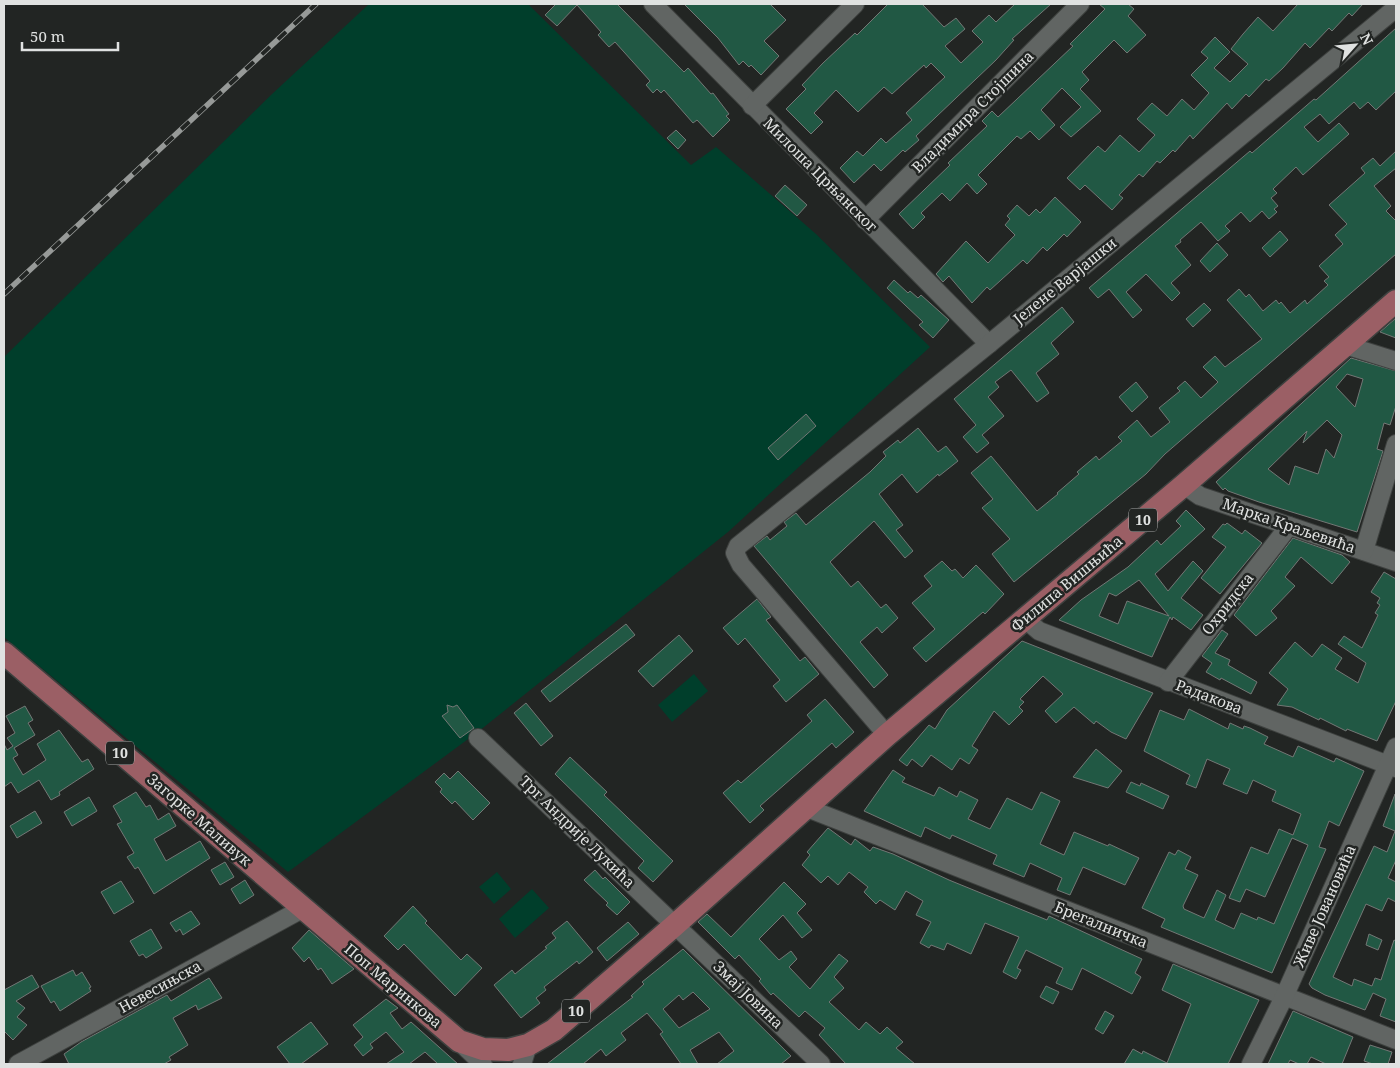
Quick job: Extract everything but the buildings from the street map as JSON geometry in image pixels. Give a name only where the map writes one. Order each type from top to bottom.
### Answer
[{"type":"main road","name":"Филипа Вишњића","points":[[807,808],[887,735],[1184,485],[1396,301]]},
{"type":"main road","name":"Загорке Маливук","points":[[4,653],[302,909]]},
{"type":"main road","name":"10","points":[[459,1041],[470,1046],[525,1055],[807,808]]},
{"type":"main road","name":"Поп Маринкова","points":[[302,909],[459,1041]]},
{"type":"street","name":"Милоша Црњанског","points":[[653,4],[989,344]]},
{"type":"street","points":[[752,106],[855,4]]},
{"type":"street","name":"Владимира Стојшина","points":[[865,220],[1080,4]]},
{"type":"street","name":"Јелене Варјашки","points":[[887,735],[741,565],[735,553],[743,541],[989,344],[1396,8]]},
{"type":"street","points":[[1345,345],[1396,361]]},
{"type":"street","points":[[1364,551],[1396,444]]},
{"type":"street","name":"Марка Краљевића","points":[[1184,485],[1200,496],[1396,562]]},
{"type":"street","name":"Охридска","points":[[1168,682],[1289,526]]},
{"type":"street","name":"Радакова","points":[[1024,619],[1039,630],[1168,682],[1392,766]]},
{"type":"street","name":"Трг Андрије Лукића","points":[[478,738],[675,925]]},
{"type":"street","name":"Живе Јовановића","points":[[1251,1064],[1392,766],[1396,748]]},
{"type":"street","name":"Брегалничка","points":[[807,808],[1396,1040]]},
{"type":"street","name":"Невесињска","points":[[18,1064],[302,909]]},
{"type":"street","name":"Змај Јовина","points":[[675,925],[821,1064]]},
{"type":"street","name":"Поп Маринкова","points":[[459,1041],[483,1064]]},
{"type":"green space","points":[[369,4],[528,4],[691,165],[716,147],[816,234],[930,347],[728,532],[479,731],[288,872],[4,637],[4,357],[271,95]]},
{"type":"green space","points":[[694,674],[708,691],[672,722],[658,705]]},
{"type":"green space","points":[[497,872],[511,889],[494,904],[479,887]]},
{"type":"green space","points":[[532,889],[549,908],[515,938],[499,919]]},
{"type":"railway","points":[[4,294],[316,4]]}]
